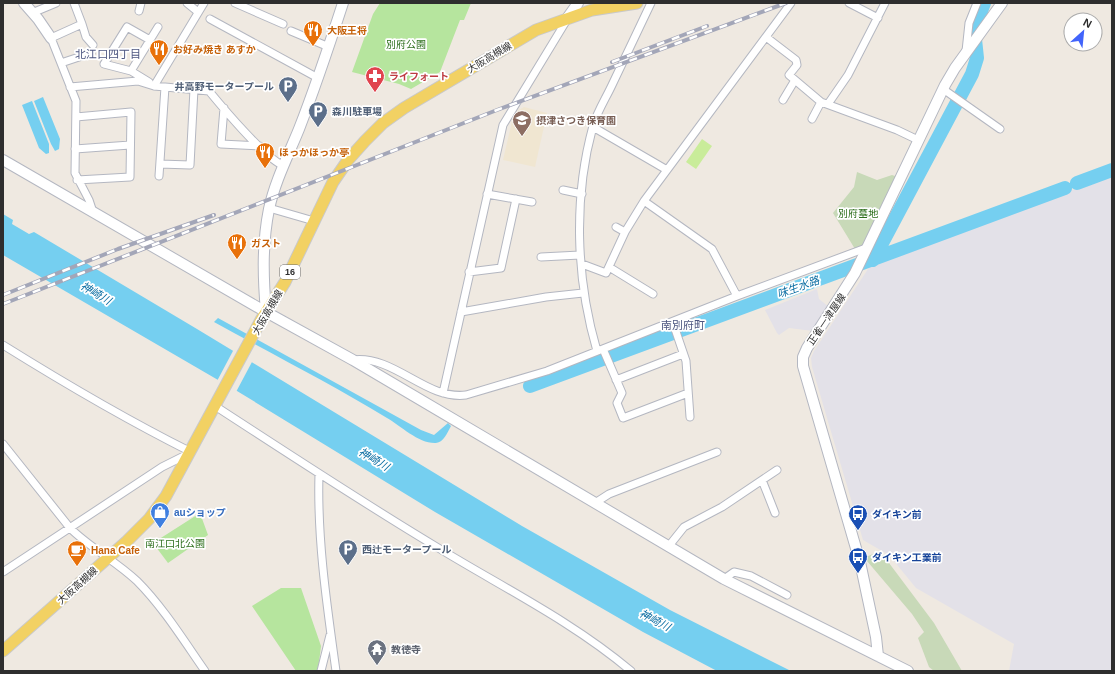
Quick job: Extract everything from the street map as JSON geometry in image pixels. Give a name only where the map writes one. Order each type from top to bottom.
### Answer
[{"type":"main road","name":"大阪高槻線","points":[[3,651],[108,558],[149,519],[172,487],[298,256],[334,182],[348,160],[370,135],[390,118],[508,45],[536,30],[568,17],[592,10],[636,3]]},
{"type":"street","points":[[24,3],[51,38],[76,101],[75,173],[77,180],[90,200],[93,212]]},
{"type":"street","points":[[32,13],[56,3]]},
{"type":"street","points":[[61,63],[92,49],[86,37],[74,3]]},
{"type":"street","points":[[187,3],[198,12]]},
{"type":"street","points":[[154,86],[204,3]]},
{"type":"street","points":[[235,3],[283,24]]},
{"type":"street","points":[[264,316],[263,274],[265,234],[269,208],[275,187],[318,78],[343,3]]},
{"type":"street","points":[[443,393],[503,125],[578,3]]},
{"type":"street","points":[[651,3],[593,127],[582,194],[580,255],[582,264],[583,293],[600,350],[610,365],[622,393],[617,403],[623,418],[688,394]]},
{"type":"street","points":[[582,264],[606,273],[625,232],[644,201],[791,3]]},
{"type":"street","points":[[849,3],[878,18]]},
{"type":"street","points":[[812,119],[848,75],[885,3]]},
{"type":"street","points":[[966,53],[969,23],[977,3]]},
{"type":"street","name":"正雀一津屋線","points":[[878,656],[876,637],[860,562],[802,361],[807,348],[855,273],[943,89],[966,53],[1002,3]]},
{"type":"street","points":[[210,19],[318,78]]},
{"type":"street","points":[[51,38],[82,24]]},
{"type":"street","points":[[150,40],[127,27],[104,64],[131,71],[154,86]]},
{"type":"street","points":[[131,71],[158,27]]},
{"type":"street","points":[[290,31],[329,47]]},
{"type":"street","points":[[766,36],[796,60],[797,65],[789,75],[824,103],[897,130],[918,140]]},
{"type":"street","points":[[783,100],[795,80]]},
{"type":"street","points":[[70,87],[138,81],[154,86],[209,91],[260,146],[277,163],[284,166]]},
{"type":"street","points":[[159,176],[165,87]]},
{"type":"street","points":[[160,164],[190,165],[194,89]]},
{"type":"street","points":[[943,89],[1000,129]]},
{"type":"street","points":[[224,108],[221,144],[260,146]]},
{"type":"street","points":[[76,117],[131,112],[130,177],[77,180]]},
{"type":"street","points":[[593,127],[667,170]]},
{"type":"street","points":[[75,149],[130,145]]},
{"type":"street","points":[[3,160],[93,212],[264,316],[353,360],[398,388],[531,463],[724,580],[908,671]]},
{"type":"street","points":[[563,190],[582,194]]},
{"type":"street","points":[[487,194],[532,202]]},
{"type":"street","points":[[469,272],[502,268],[516,198]]},
{"type":"street","points":[[644,201],[712,249],[737,296]]},
{"type":"street","points":[[269,208],[314,221]]},
{"type":"street","points":[[616,227],[625,232]]},
{"type":"street","points":[[353,360],[365,359],[381,363],[443,393],[456,396],[471,394],[547,370],[673,323],[737,296],[866,248]]},
{"type":"street","points":[[541,257],[580,255]]},
{"type":"street","points":[[609,267],[653,294]]},
{"type":"street","points":[[461,312],[546,297],[583,293]]},
{"type":"street","points":[[673,323],[686,361],[690,417]]},
{"type":"street","points":[[3,345],[101,404],[191,452]]},
{"type":"street","points":[[616,380],[683,354]]},
{"type":"street","points":[[217,402],[319,474],[413,533],[574,629],[603,648],[631,671]]},
{"type":"street","points":[[3,444],[70,528],[82,540],[137,581],[158,606],[206,671]]},
{"type":"street","points":[[3,572],[162,467],[191,452]]},
{"type":"street","points":[[595,503],[609,494],[717,452]]},
{"type":"street","points":[[668,547],[684,527],[722,507],[777,470]]},
{"type":"street","points":[[319,474],[318,495],[328,615],[336,671]]},
{"type":"street","points":[[762,480],[775,513]]},
{"type":"street","points":[[724,580],[734,572],[751,576],[787,595]]},
{"type":"street","points":[[321,671],[330,630]]},
{"type":"shaded area","points":[[524,107],[547,113],[535,167],[503,160],[514,113]]},
{"type":"shaded area","points":[[1112,175],[1112,671],[1009,671],[1014,644],[916,588],[889,555],[863,540],[812,367],[811,358],[814,351],[870,266]]},
{"type":"shaded area","points":[[817,289],[819,299],[829,307],[813,331],[789,328],[779,335],[765,310]]},
{"type":"green space","name":"別府公園","points":[[380,3],[471,3],[464,20],[460,20],[440,72],[411,89],[399,84],[352,72],[373,14]]},
{"type":"green space","points":[[702,139],[712,146],[696,169],[686,162]]},
{"type":"green space","name":"別府墓地","points":[[857,172],[877,180],[892,175],[895,176],[895,180],[862,246],[855,249],[833,213],[854,187]]},
{"type":"green space","name":"南江口北公園","points":[[200,513],[208,535],[168,563],[153,543]]},
{"type":"green space","points":[[880,551],[934,623],[962,671],[934,671],[929,667],[918,638],[924,632],[912,614],[867,561],[866,557]]},
{"type":"green space","points":[[281,588],[301,588],[321,646],[318,671],[296,671],[252,606]]},
{"type":"water","points":[[43,97],[60,139],[59,149],[55,151],[34,101]]},
{"type":"water","points":[[32,101],[49,144],[49,153],[46,154],[39,148],[22,105]]},
{"type":"water","name":"神崎川","points":[[3,214],[13,220],[12,224],[29,234],[34,232],[522,526],[670,610],[791,671],[717,671],[643,632],[435,512],[237,391],[3,255]]},
{"type":"water","points":[[218,318],[421,430],[434,435],[448,423],[451,426],[441,441],[430,443],[423,441],[344,393],[214,322]]},
{"type":"pier","points":[[234,349],[253,360],[236,392],[217,381]]},
{"type":"waterway","points":[[873,260],[972,74],[977,58],[974,30],[984,3]]},
{"type":"waterway","points":[[1077,183],[1112,170]]},
{"type":"waterway","name":"味生水路","points":[[530,386],[1065,188]]},
{"type":"railway","points":[[3,304],[497,110],[786,3]]},
{"type":"railway","points":[[612,62],[707,26]]},
{"type":"railway","points":[[3,295],[118,249],[214,215]]},
{"type":"place","name":"大阪王将","points":[[313,47]]},
{"type":"place","name":"お好み焼き あすか","points":[[159,66]]},
{"type":"place","name":"ライフォート","points":[[375,93]]},
{"type":"place","name":"井高野モータープール","points":[[288,103]]},
{"type":"place","name":"森川駐車場","points":[[318,128]]},
{"type":"place","name":"摂津さつき保育園","points":[[522,137]]},
{"type":"place","name":"ほっかほっか亭","points":[[265,169]]},
{"type":"place","name":"ガスト","points":[[237,260]]},
{"type":"place","name":"auショップ","points":[[160,529]]},
{"type":"place","name":"ダイキン前","points":[[858,531]]},
{"type":"place","name":"西辻モータープール","points":[[348,566]]},
{"type":"place","name":"Hana Cafe","points":[[77,567]]},
{"type":"place","name":"ダイキン工業前","points":[[858,574]]},
{"type":"place","name":"教徳寺","points":[[377,666]]},
{"type":"district","name":"北江口四丁目","points":[[108,54]]},
{"type":"district","name":"南別府町","points":[[683,325]]}]
